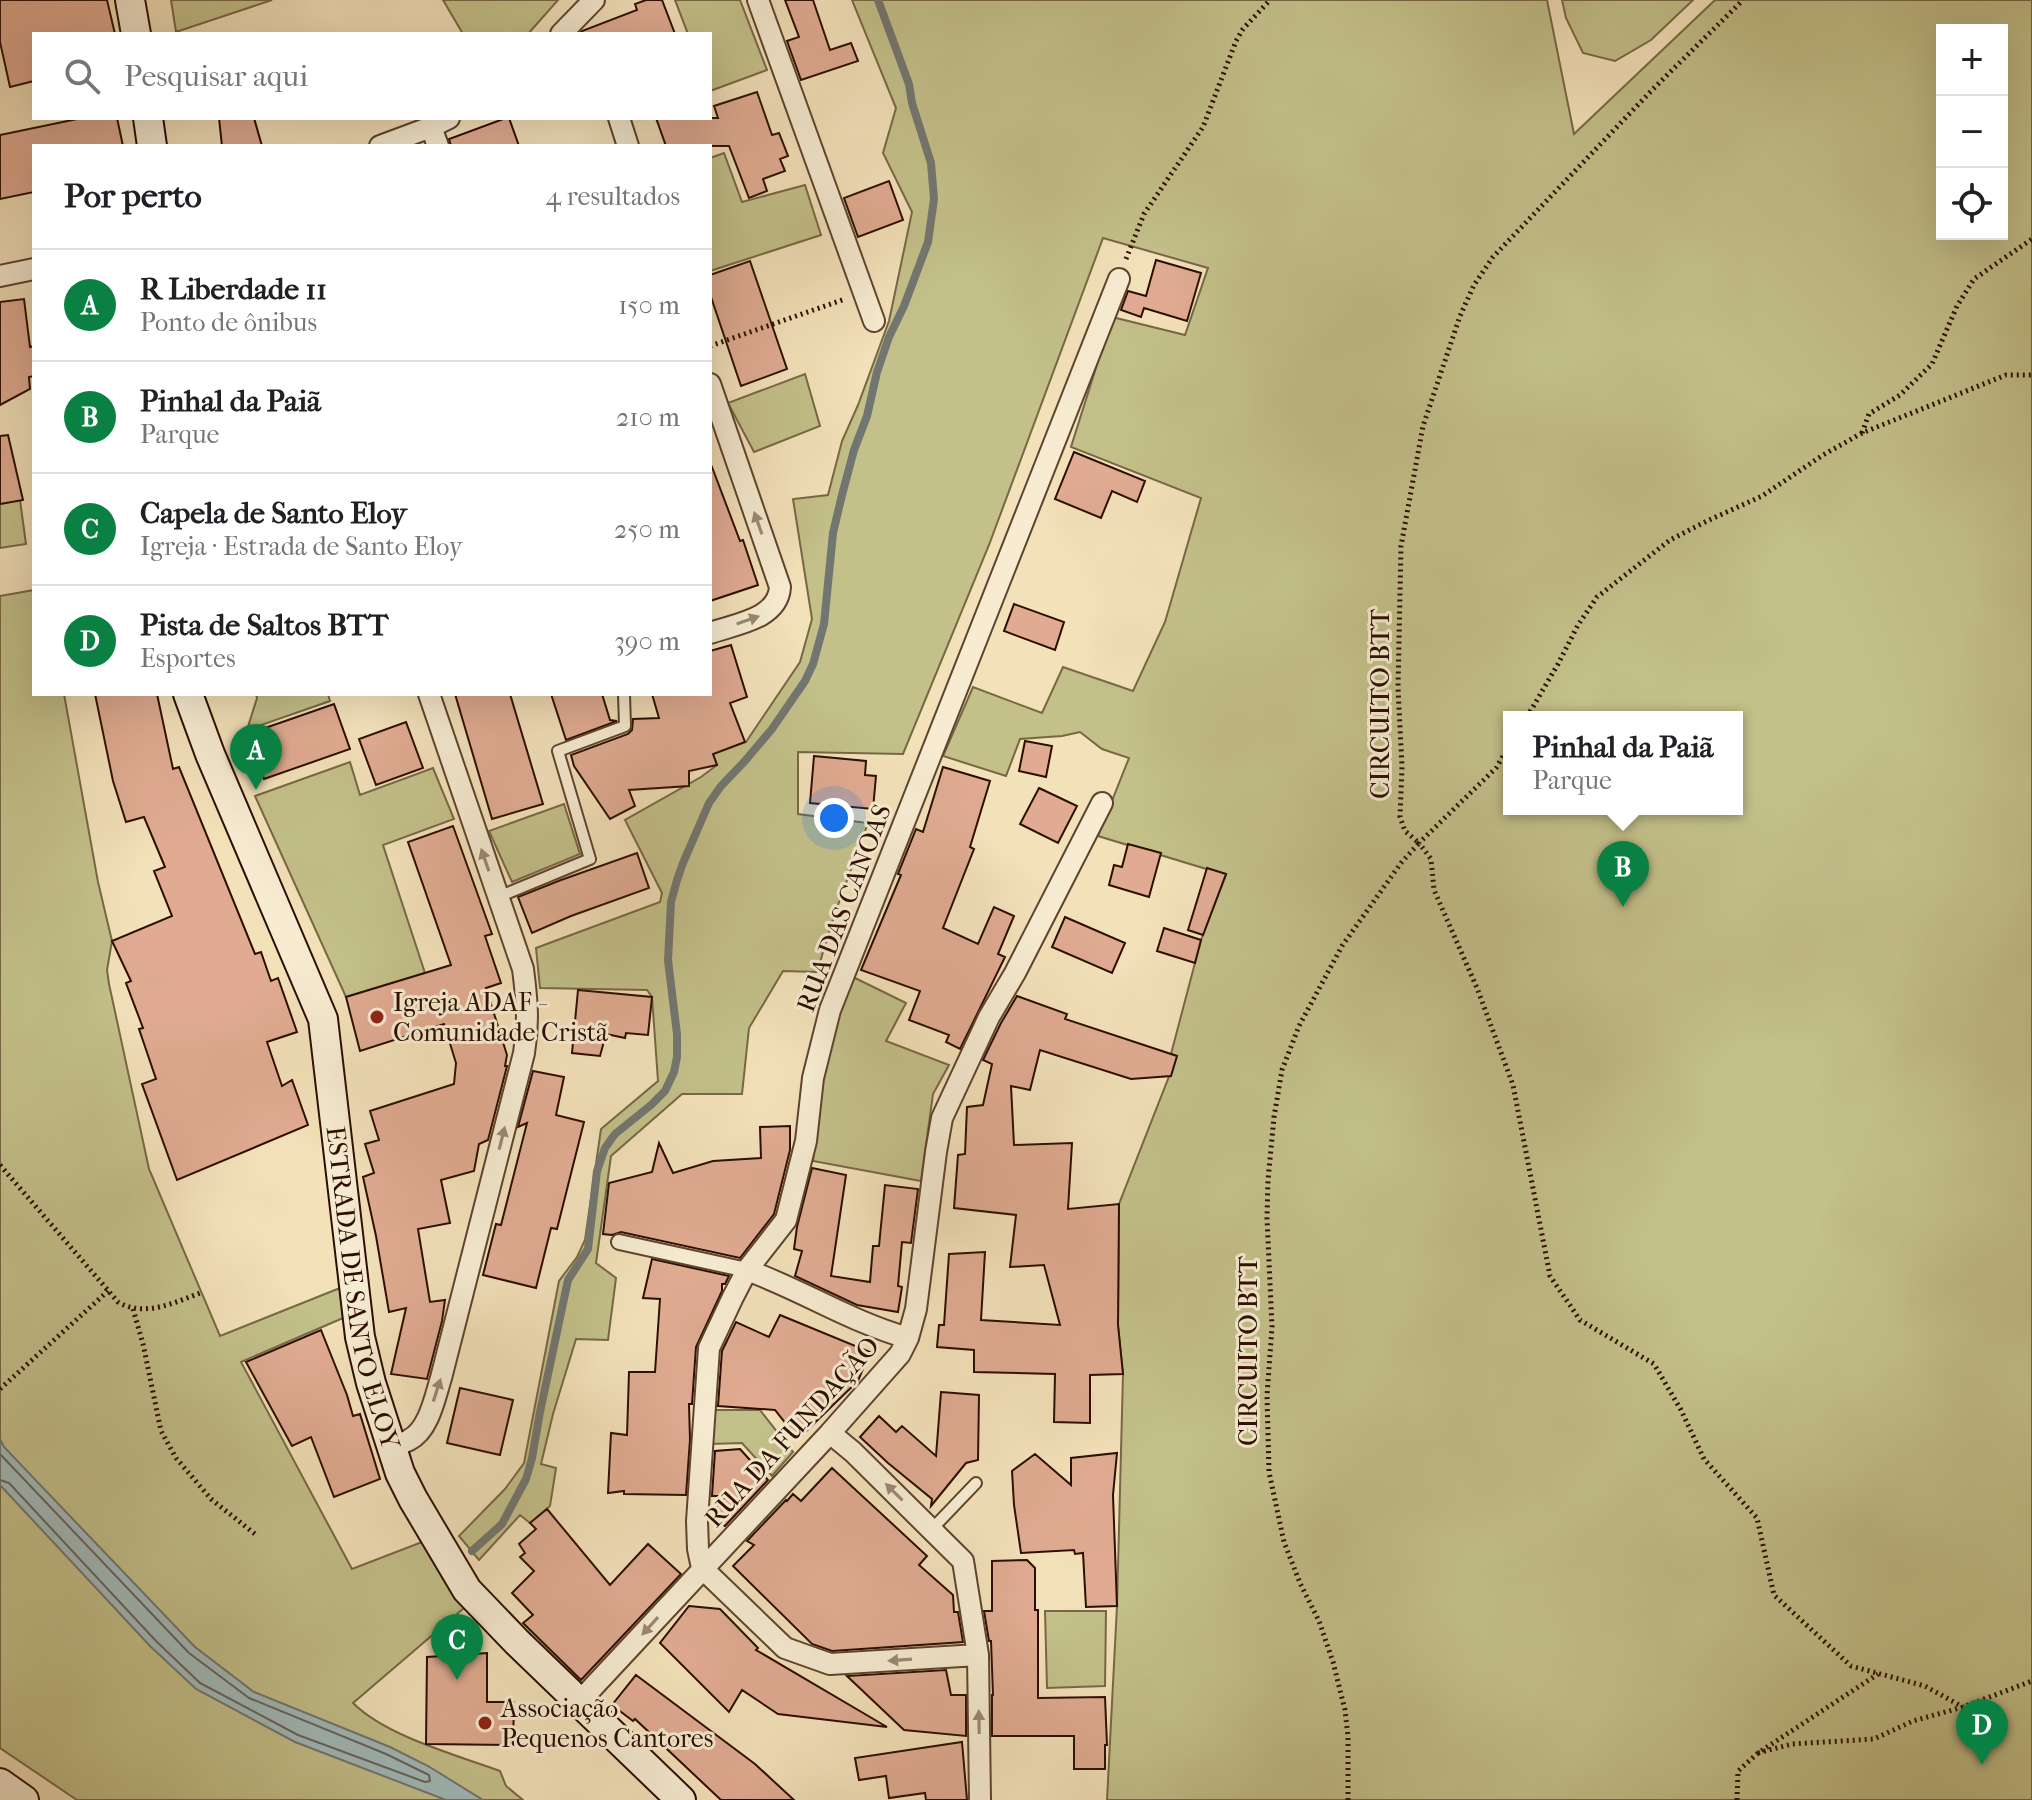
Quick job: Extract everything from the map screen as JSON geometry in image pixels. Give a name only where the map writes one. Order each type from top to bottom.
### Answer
[{"type":"main road","points":[[130,0],[136,32]]},
{"type":"main road","points":[[148,120],[152,144]]},
{"type":"main road","name":"ESTRADA DE SANTO ELOY","points":[[189,696],[210,754],[323,1019],[360,1337],[371,1383],[400,1473],[467,1590],[595,1719],[681,1800]]},
{"type":"main road","points":[[0,1783],[24,1800]]},
{"type":"street","points":[[758,0],[874,321]]},
{"type":"street","points":[[563,32],[588,6]]},
{"type":"street","points":[[588,6],[590,32]]},
{"type":"street","points":[[620,120],[627,144]]},
{"type":"street","points":[[387,144],[439,130]]},
{"type":"street","points":[[0,276],[32,269]]},
{"type":"street","name":"RUA DAS CANOAS","points":[[702,1568],[697,1521],[709,1348],[747,1270],[786,1220],[806,1141],[813,1078],[830,1010],[1119,279]]},
{"type":"street","points":[[712,390],[780,587],[779,597],[769,611],[712,632]]},
{"type":"street","points":[[391,1446],[412,1439],[419,1431],[441,1378],[524,1053],[528,1009],[523,969],[430,696]]},
{"type":"street","name":"RUA DA FUNDAÇÃO","points":[[580,1701],[900,1354],[916,1309],[942,1118],[989,1017],[1015,973],[1102,803]]},
{"type":"street","points":[[619,1242],[747,1270],[863,1323],[908,1338]]},
{"type":"street","points":[[830,1433],[963,1561],[978,1655],[980,1800]]},
{"type":"street","points":[[702,1568],[785,1648],[830,1664],[978,1655]]},
{"type":"lane","points":[[498,897],[590,859],[558,751],[625,726],[624,696]]},
{"type":"lane","points":[[932,1529],[976,1483]]},
{"type":"path","points":[[1119,279],[1144,214],[1203,127],[1236,41],[1270,0]]},
{"type":"path","name":"CIRCUITO BTT","points":[[1348,1800],[1348,1737],[1339,1686],[1319,1621],[1284,1542],[1269,1472],[1267,1396],[1272,1327],[1268,1180],[1282,1070],[1299,1026],[1342,946],[1401,863],[1419,843],[1405,831],[1400,817],[1402,767],[1398,688],[1401,546],[1423,426],[1460,316],[1474,285],[1493,257],[1653,89],[1743,0]]},
{"type":"path","points":[[1862,433],[1869,414],[1900,395],[1932,364],[1957,306],[1974,279],[2032,239]]},
{"type":"path","points":[[712,345],[863,292]]},
{"type":"path","points":[[1531,711],[1597,597],[1670,540],[1762,496],[1862,433],[2006,375],[2032,375]]},
{"type":"path","points":[[1503,756],[1496,768],[1419,843],[1431,859],[1434,890],[1477,988],[1513,1085],[1550,1276],[1580,1320],[1654,1364],[1681,1410],[1704,1459],[1757,1518],[1774,1595],[1851,1666],[1925,1686],[1963,1707]]},
{"type":"path","points":[[0,1165],[118,1302],[133,1309],[155,1309],[203,1292]]},
{"type":"path","points":[[0,1389],[108,1291]]},
{"type":"path","points":[[133,1309],[161,1431],[176,1458],[211,1499],[255,1534]]},
{"type":"path","points":[[1737,1800],[1738,1771],[1758,1753],[1879,1673]]},
{"type":"path","points":[[1758,1753],[1792,1744],[1874,1739],[1913,1721],[1963,1707],[2032,1681]]},
{"type":"shaded area","points":[[171,0],[272,0],[176,32]]},
{"type":"shaded area","points":[[443,0],[558,0],[530,32],[462,32]]},
{"type":"shaded area","points":[[675,0],[740,0],[767,70],[712,90],[712,32],[687,32]]},
{"type":"shaded area","points":[[852,0],[1547,0],[1574,134],[1715,0],[2032,0],[2032,1800],[1107,1800],[1117,1606],[1123,1374],[1118,1325],[1119,1204],[1177,1056],[1171,1054],[1201,940],[1226,875],[1098,836],[1129,758],[1102,749],[1080,732],[1020,739],[1006,776],[943,756],[973,687],[1042,713],[1063,667],[1133,691],[1165,622],[1201,498],[1071,447],[1112,317],[1185,335],[1208,268],[1103,238],[989,545],[903,754],[798,752],[798,814],[868,823],[817,972],[783,971],[749,1028],[742,1094],[682,1094],[611,1156],[596,1263],[616,1278],[608,1340],[576,1339],[541,1464],[556,1468],[550,1506],[530,1523],[520,1515],[479,1560],[459,1536],[505,1489],[524,1463],[559,1281],[585,1240],[601,1129],[658,1081],[652,997],[647,990],[540,988],[536,948],[660,902],[662,893],[625,820],[717,765],[713,754],[746,742],[800,662],[812,619],[793,499],[828,495],[842,441],[889,321],[912,212],[883,153],[896,108]]},
{"type":"shaded area","points":[[1562,0],[1693,0],[1651,40],[1615,61],[1583,53],[1566,18]]},
{"type":"shaded area","points":[[724,153],[742,202],[805,185],[821,235],[712,270],[712,157]]},
{"type":"shaded area","points":[[805,374],[820,426],[754,452],[728,403]]},
{"type":"shaded area","points":[[20,500],[26,544],[0,548],[0,504]]},
{"type":"shaded area","points":[[32,590],[32,696],[64,696],[98,882],[112,941],[107,970],[109,984],[149,1169],[220,1336],[340,1288],[343,1318],[241,1362],[352,1569],[422,1542],[464,1608],[353,1703],[402,1735],[500,1771],[506,1786],[523,1800],[77,1800],[0,1748],[0,596]]},
{"type":"shaded area","points":[[329,696],[330,701],[247,730],[257,698]]},
{"type":"shaded area","points":[[350,762],[360,795],[433,768],[454,819],[383,845],[425,973],[346,997],[255,796]]},
{"type":"shaded area","points":[[564,804],[580,854],[512,882],[489,831]]},
{"type":"shaded area","points":[[851,976],[906,1003],[886,1041],[949,1065],[933,1094],[921,1181],[813,1161],[830,1032]]},
{"type":"shaded area","points":[[710,1410],[760,1410],[793,1452],[772,1476],[742,1443],[709,1444]]},
{"type":"shaded area","points":[[1045,1611],[1106,1611],[1105,1686],[1047,1688]]},
{"type":"water","points":[[0,1439],[4,1447],[195,1647],[254,1692],[390,1747],[483,1800],[446,1800],[295,1742],[196,1689],[150,1646],[0,1485]]},
{"type":"building","points":[[0,0],[107,0],[115,32],[32,32],[32,82],[10,87],[0,42]]},
{"type":"building","points":[[662,0],[674,32],[581,32],[637,10],[635,4]]},
{"type":"building","points":[[785,0],[813,0],[830,50],[851,43],[858,61],[801,80],[787,41],[799,37]]},
{"type":"building","points":[[757,92],[772,135],[779,133],[788,156],[780,159],[785,171],[763,179],[767,191],[749,198],[729,146],[665,144],[657,120],[712,120],[718,118],[714,106]]},
{"type":"building","points":[[72,120],[117,120],[123,144],[32,144],[32,192],[0,199],[0,135]]},
{"type":"building","points":[[219,120],[255,120],[261,144],[222,144]]},
{"type":"building","points":[[501,120],[510,120],[518,144],[450,144],[449,139]]},
{"type":"building","points":[[889,181],[903,220],[858,237],[844,198]]},
{"type":"building","points":[[1156,260],[1201,273],[1187,321],[1144,308],[1141,317],[1121,310],[1128,291],[1146,296]]},
{"type":"building","points":[[750,261],[787,369],[741,386],[712,300],[712,274]]},
{"type":"building","points":[[24,299],[32,346],[32,376],[29,377],[30,389],[0,405],[0,302]]},
{"type":"building","points":[[8,435],[23,500],[0,504],[0,436]]},
{"type":"building","points":[[1074,452],[1145,481],[1137,502],[1112,491],[1101,518],[1055,499]]},
{"type":"building","points":[[712,467],[740,541],[743,540],[758,585],[712,600]]},
{"type":"building","points":[[1014,604],[1064,622],[1055,650],[1004,631]]},
{"type":"building","points":[[731,645],[747,697],[730,703],[745,742],[713,754],[717,765],[689,771],[689,786],[629,790],[635,806],[610,819],[574,766],[571,755],[628,734],[632,730],[633,719],[659,718],[653,696],[712,696],[712,650]]},
{"type":"building","points":[[95,696],[157,696],[173,769],[179,767],[255,954],[261,952],[271,981],[278,978],[297,1032],[267,1042],[282,1086],[292,1080],[308,1125],[177,1180],[142,1084],[156,1079],[139,1029],[143,1028],[126,983],[131,981],[112,941],[172,916],[154,871],[165,867],[144,817],[126,822],[113,781]]},
{"type":"building","points":[[456,696],[511,696],[543,804],[492,819]]},
{"type":"building","points":[[552,696],[603,696],[610,720],[617,721],[566,740]]},
{"type":"building","points":[[334,704],[350,749],[264,779],[248,734]]},
{"type":"building","points":[[406,722],[423,768],[376,785],[359,739]]},
{"type":"building","points":[[1025,741],[1052,746],[1046,777],[1019,771]]},
{"type":"building","points":[[814,756],[866,761],[865,775],[876,776],[873,809],[810,803]]},
{"type":"building","points":[[943,767],[990,781],[970,847],[974,849],[943,928],[978,944],[994,907],[1014,916],[998,954],[1005,957],[960,1049],[946,1042],[949,1035],[909,1020],[920,991],[861,970],[901,875],[898,874],[916,829],[923,832]]},
{"type":"building","points":[[1039,788],[1077,806],[1058,843],[1020,824]]},
{"type":"building","points":[[453,826],[492,934],[485,936],[501,983],[486,988],[507,1055],[507,1066],[488,1140],[479,1144],[474,1171],[441,1180],[450,1223],[418,1229],[430,1302],[445,1300],[427,1379],[391,1374],[406,1308],[389,1312],[363,1177],[374,1173],[365,1144],[379,1140],[370,1111],[454,1084],[456,1063],[444,1024],[360,1051],[346,997],[451,965],[408,842]]},
{"type":"building","points":[[1128,844],[1161,853],[1149,897],[1109,885],[1114,865],[1122,867]]},
{"type":"building","points":[[637,853],[649,888],[532,933],[518,897]]},
{"type":"building","points":[[1207,868],[1226,874],[1203,935],[1188,930]]},
{"type":"building","points":[[1065,917],[1125,943],[1112,973],[1052,947]]},
{"type":"building","points":[[1164,928],[1201,940],[1195,963],[1157,951]]},
{"type":"building","points":[[578,990],[652,997],[648,1035],[626,1033],[625,1038],[606,1034],[600,1056],[572,1053]]},
{"type":"building","points":[[1017,996],[1067,1014],[1065,1019],[1177,1056],[1171,1076],[1131,1079],[1040,1050],[1030,1090],[1011,1086],[1014,1145],[1072,1143],[1068,1209],[1119,1204],[1118,1325],[1123,1374],[1090,1375],[1090,1423],[1054,1422],[1055,1374],[974,1372],[974,1350],[937,1347],[939,1325],[944,1325],[949,1254],[985,1252],[981,1320],[1060,1325],[1044,1265],[1010,1267],[1016,1215],[954,1208],[958,1155],[965,1154],[967,1107],[983,1105],[992,1064],[983,1060]]},
{"type":"building","points":[[533,1071],[564,1077],[556,1115],[584,1122],[557,1229],[551,1228],[536,1288],[483,1275],[496,1224],[501,1225],[527,1123],[518,1127]]},
{"type":"building","points":[[790,1126],[790,1150],[774,1214],[740,1258],[621,1232],[603,1234],[609,1183],[652,1172],[659,1143],[673,1173],[713,1161],[761,1158],[760,1127]]},
{"type":"building","points":[[812,1168],[846,1175],[831,1276],[870,1282],[873,1246],[879,1246],[885,1185],[918,1189],[911,1243],[902,1242],[898,1286],[902,1287],[898,1312],[857,1305],[795,1276],[802,1251],[794,1249],[797,1227]]},
{"type":"building","points":[[652,1259],[729,1276],[722,1284],[722,1291],[696,1347],[692,1404],[689,1404],[686,1495],[624,1494],[624,1491],[608,1493],[611,1433],[627,1435],[629,1372],[655,1372],[660,1299],[643,1298]]},
{"type":"building","points":[[780,1315],[870,1352],[858,1381],[798,1439],[775,1410],[718,1406],[722,1351],[736,1322],[769,1337]]},
{"type":"building","points":[[321,1330],[353,1416],[360,1414],[380,1479],[334,1497],[311,1437],[292,1446],[246,1362]]},
{"type":"building","points":[[460,1388],[513,1400],[500,1455],[447,1443]]},
{"type":"building","points":[[941,1392],[979,1395],[978,1460],[966,1463],[931,1506],[932,1499],[860,1437],[879,1416],[896,1432],[902,1426],[936,1456]]},
{"type":"building","points":[[740,1449],[768,1480],[725,1526],[710,1517],[725,1496],[712,1496],[715,1451]]},
{"type":"building","points":[[1117,1453],[1113,1495],[1117,1606],[1086,1607],[1083,1553],[1075,1554],[1074,1550],[1021,1553],[1012,1471],[1035,1454],[1071,1485],[1071,1458]]},
{"type":"building","points":[[832,1468],[927,1556],[919,1565],[953,1595],[954,1612],[958,1612],[963,1642],[832,1651],[812,1644],[733,1566],[754,1545],[747,1541],[786,1500],[793,1494],[801,1501]]},
{"type":"building","points":[[547,1509],[610,1585],[648,1544],[681,1574],[581,1680],[523,1623],[533,1615],[512,1593],[534,1571],[520,1557],[525,1553],[519,1544],[536,1529],[530,1523]]},
{"type":"building","points":[[1027,1560],[1035,1568],[1038,1698],[1105,1697],[1105,1769],[1074,1769],[1074,1736],[992,1736],[991,1641],[984,1611],[992,1611],[992,1561]]},
{"type":"building","points":[[689,1606],[720,1609],[758,1648],[756,1650],[887,1727],[778,1714],[742,1690],[729,1712],[660,1643]]},
{"type":"building","points":[[487,1653],[487,1702],[514,1702],[513,1745],[426,1744],[427,1657]]},
{"type":"building","points":[[946,1670],[951,1695],[966,1695],[966,1736],[904,1730],[847,1676]]},
{"type":"building","points":[[636,1675],[755,1764],[794,1800],[721,1800],[635,1719],[633,1721],[612,1705]]},
{"type":"building","points":[[962,1742],[967,1800],[926,1800],[925,1793],[889,1798],[886,1776],[859,1780],[855,1758]]},
{"type":"waterway","points":[[472,1551],[502,1524],[526,1479],[568,1280],[588,1249],[597,1171],[605,1148],[615,1134],[665,1091],[674,1072],[677,1034],[668,960],[671,902],[677,880],[709,803],[772,729],[813,664],[824,624],[833,533],[854,450],[889,337],[928,242],[934,199],[931,163],[909,84],[878,0]]},
{"type":"place","name":"R Liberdade 11","points":[[256,790]]},
{"type":"place","name":"Pinhal da Paiã","points":[[1623,907]]},
{"type":"place","name":"Igreja ADAF - Comunidade Cristã","points":[[377,1017]]},
{"type":"place","name":"Capela de Santo Eloy","points":[[457,1680]]},
{"type":"place","name":"Associação Pequenos Cantores","points":[[485,1723]]},
{"type":"place","name":"Pista de Saltos BTT","points":[[1982,1765]]}]
